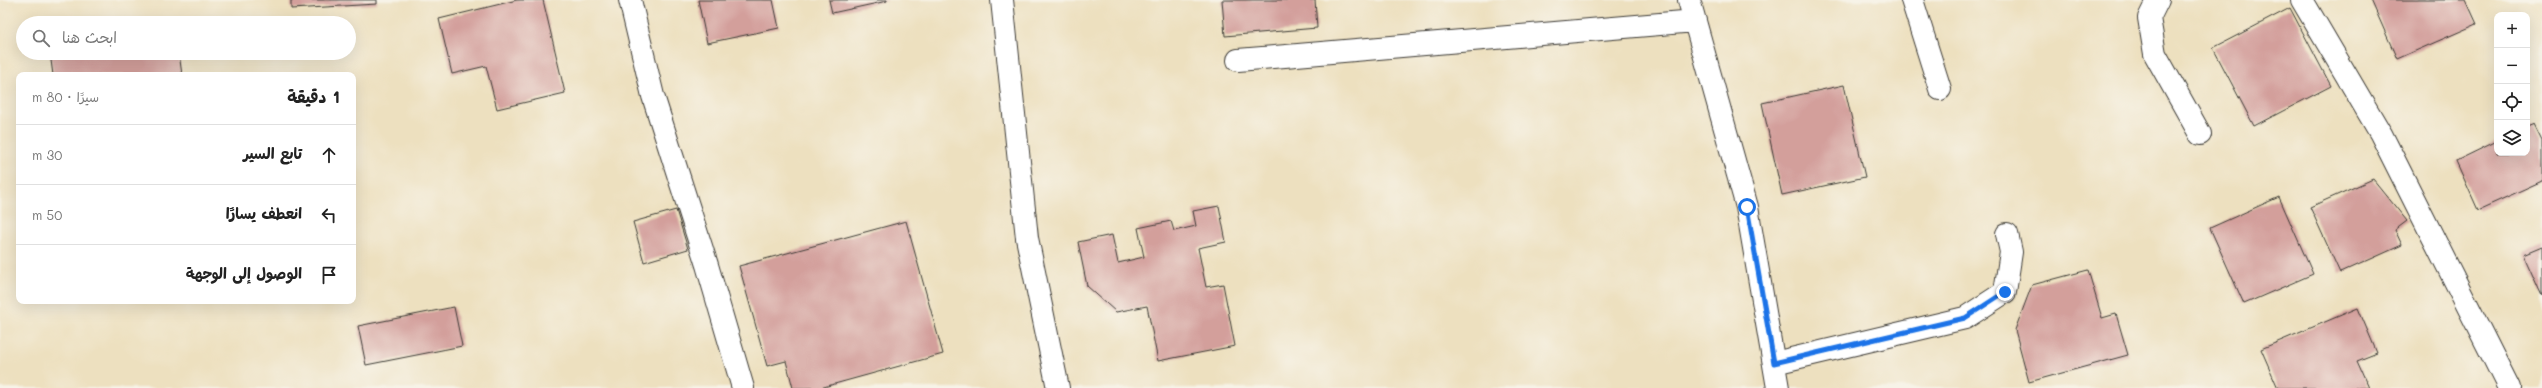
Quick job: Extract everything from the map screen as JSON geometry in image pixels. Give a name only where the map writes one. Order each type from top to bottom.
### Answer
[{"type":"street","points":[[630,0],[653,96],[707,265],[743,388]]},
{"type":"street","points":[[1002,0],[1027,238],[1058,388]]},
{"type":"street","points":[[1689,0],[1747,207],[1778,388]]},
{"type":"street","points":[[1912,0],[1940,89]]},
{"type":"street","points":[[2158,0],[2149,18],[2156,54],[2200,134]]},
{"type":"street","points":[[2302,0],[2381,134],[2509,388]]},
{"type":"street","points":[[1238,60],[1695,21]]},
{"type":"street","points":[[1774,363],[1965,318],[2005,292],[2011,252],[2007,234]]},
{"type":"building","points":[[291,0],[377,0],[377,4],[291,9]]},
{"type":"building","points":[[517,0],[543,0],[565,93],[497,109],[486,66],[452,74],[439,19]]},
{"type":"building","points":[[698,0],[773,0],[779,28],[707,43]]},
{"type":"building","points":[[829,0],[887,0],[887,1],[832,13]]},
{"type":"building","points":[[1222,0],[1315,0],[1317,28],[1225,36]]},
{"type":"building","points":[[2371,0],[2466,0],[2477,24],[2397,59]]},
{"type":"building","points":[[2290,8],[2331,86],[2254,126],[2213,48]]},
{"type":"building","points":[[51,60],[180,60],[182,72],[53,72]]},
{"type":"building","points":[[1844,85],[1865,177],[1782,195],[1762,103]]},
{"type":"building","points":[[2534,124],[2542,140],[2542,181],[2478,210],[2456,161],[2494,142],[2494,156],[2530,156],[2530,126]]},
{"type":"building","points":[[2373,179],[2407,221],[2395,230],[2402,245],[2340,273],[2310,207]]},
{"type":"building","points":[[2279,197],[2313,274],[2244,304],[2210,228]]},
{"type":"building","points":[[1219,206],[1226,242],[1198,248],[1206,287],[1223,284],[1235,346],[1158,361],[1147,306],[1116,312],[1087,286],[1078,242],[1112,235],[1118,263],[1144,257],[1138,228],[1171,221],[1174,231],[1196,226],[1193,211]]},
{"type":"building","points":[[676,210],[688,249],[644,262],[633,222]]},
{"type":"building","points":[[906,221],[943,354],[820,388],[793,388],[786,361],[767,366],[739,266]]},
{"type":"building","points":[[2542,246],[2542,296],[2523,254]]},
{"type":"building","points":[[2088,270],[2102,318],[2116,314],[2128,355],[2029,382],[2015,330],[2032,285]]},
{"type":"building","points":[[454,307],[462,346],[366,365],[358,326]]},
{"type":"building","points":[[2358,308],[2377,353],[2357,361],[2369,388],[2278,388],[2261,349]]},
{"type":"route","points":[[1747,207],[1774,363],[1965,318],[2005,292]]}]
